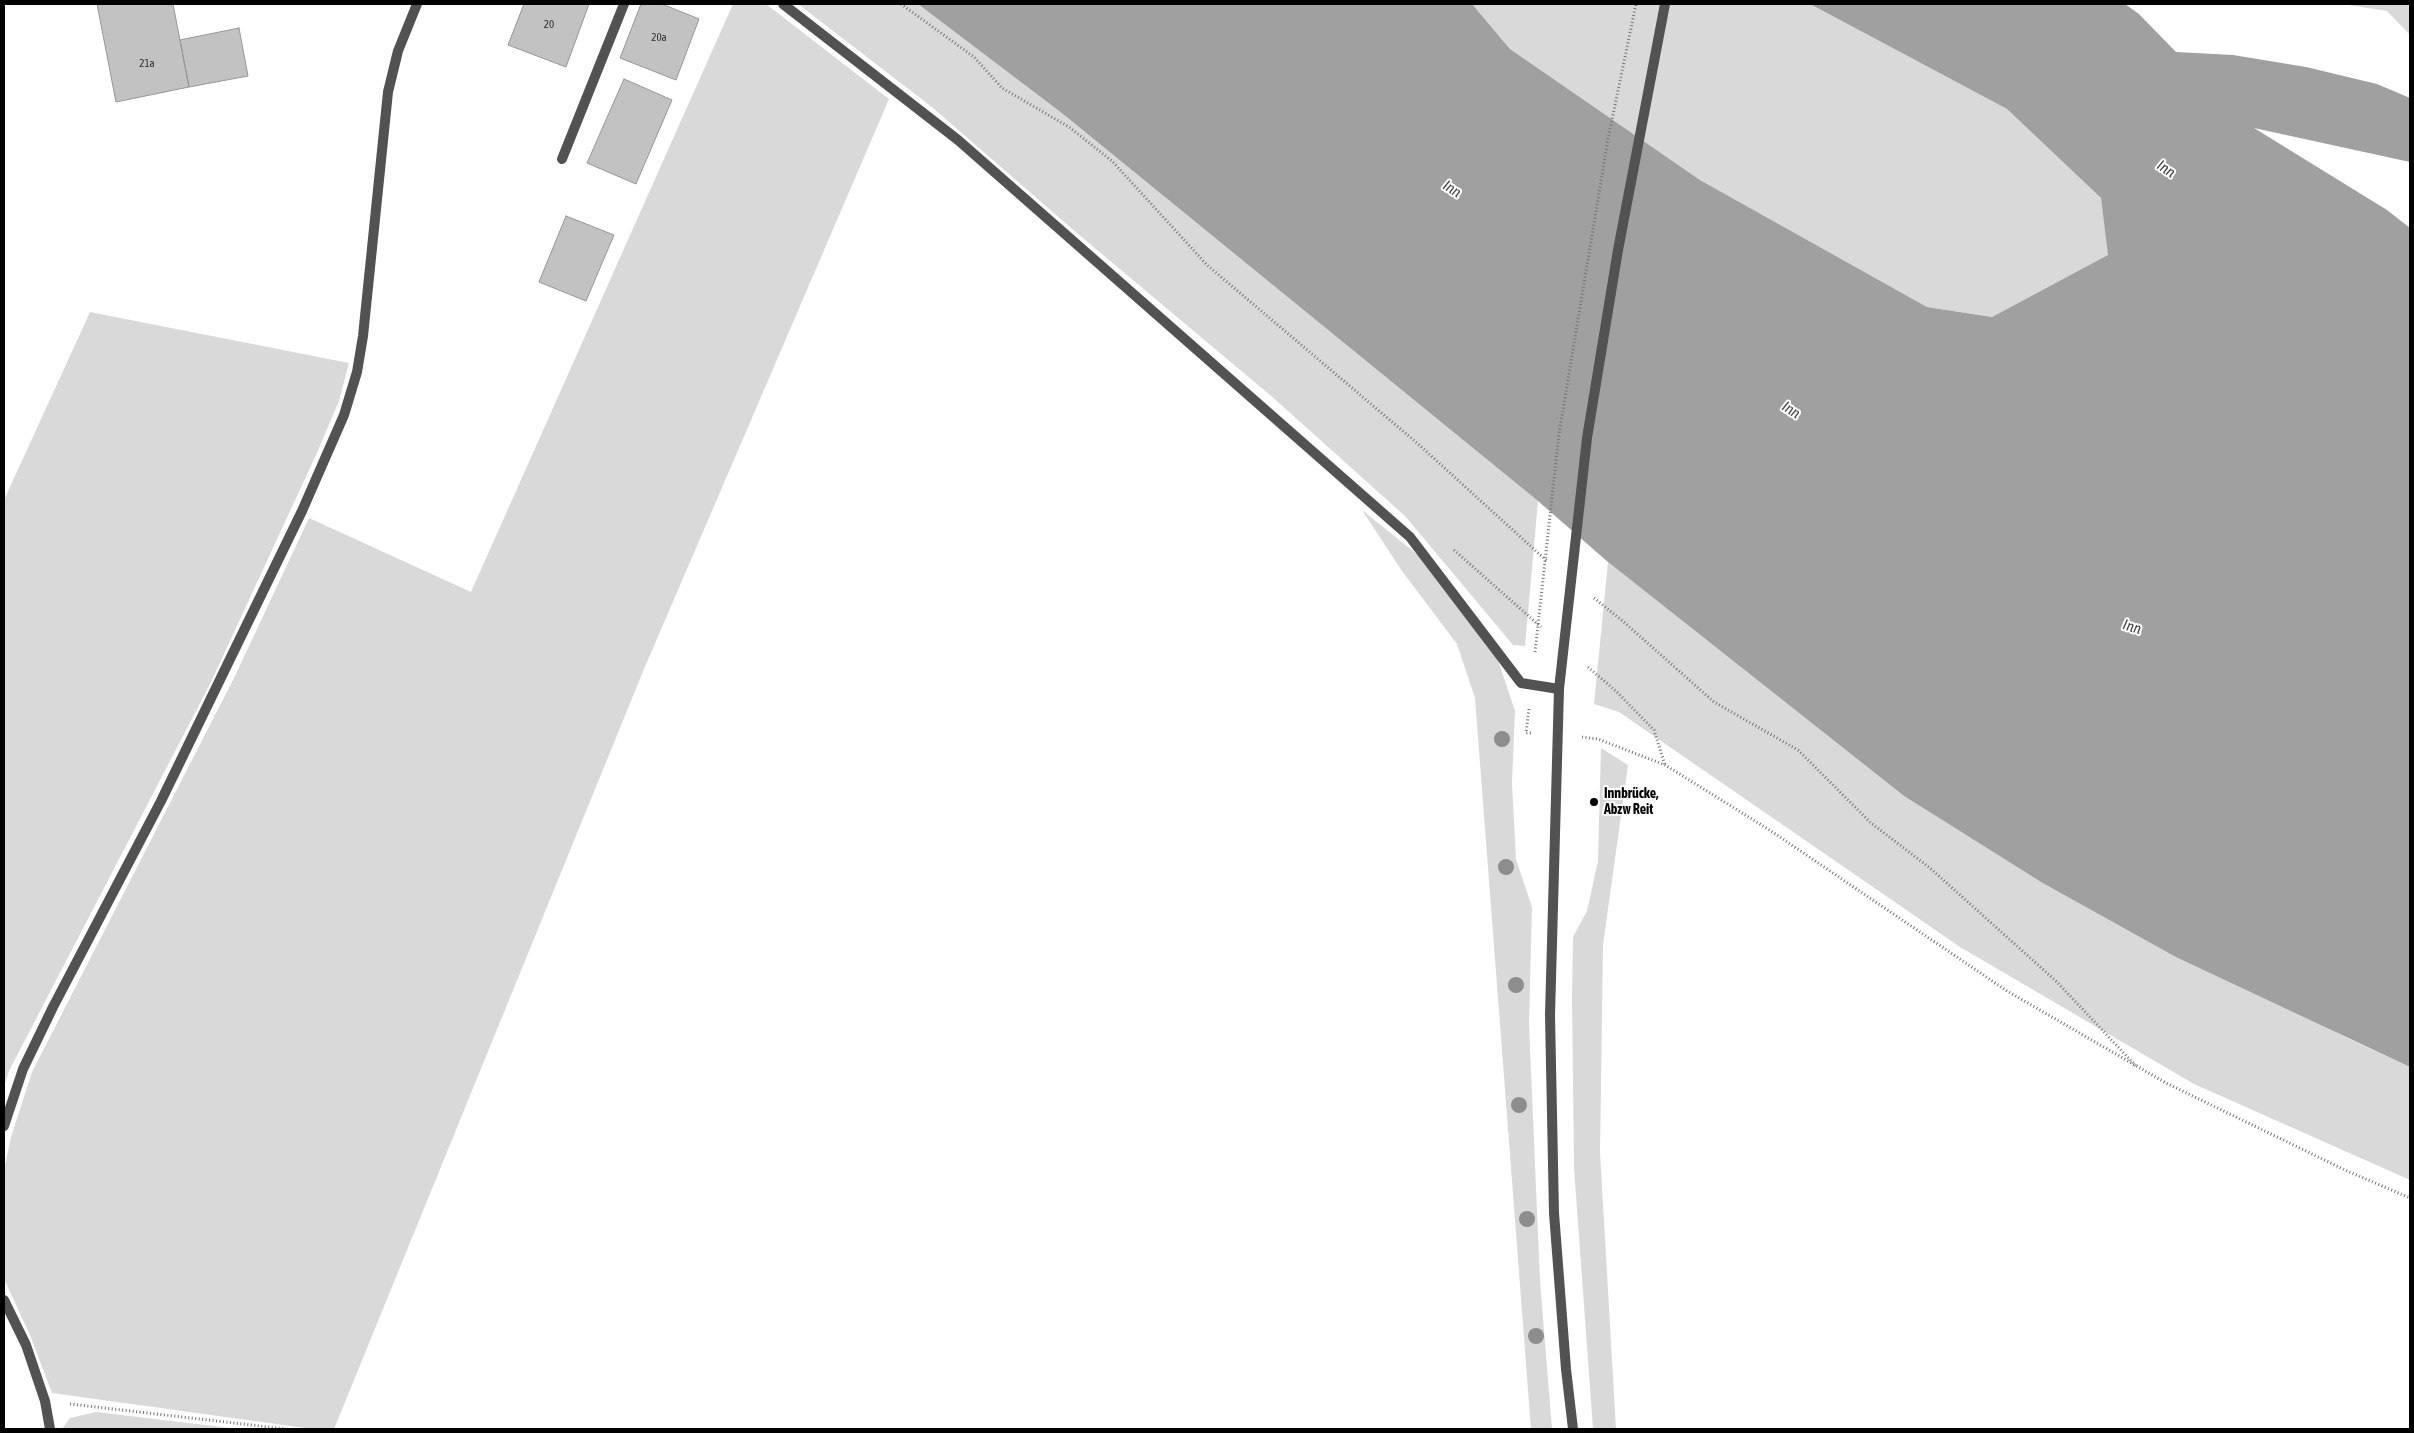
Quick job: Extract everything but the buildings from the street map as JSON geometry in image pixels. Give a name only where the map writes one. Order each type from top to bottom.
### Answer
[{"type":"street","points":[[4,1126],[24,1069],[53,1007],[161,801],[302,512],[344,415],[357,372],[363,336],[388,92],[398,51],[417,4]]},
{"type":"street","points":[[562,159],[624,4]]},
{"type":"street","points":[[783,4],[958,140],[1410,537],[1521,683],[1559,688]]},
{"type":"street","points":[[1573,1429],[1566,1368],[1554,1213],[1550,1015],[1559,688],[1587,438],[1618,250],[1665,4]]},
{"type":"street","points":[[4,1300],[26,1344],[45,1401],[50,1429]]},
{"type":"path","points":[[901,4],[974,57],[1002,88],[1069,127],[1112,161],[1207,265],[1416,443],[1549,563]]},
{"type":"path","points":[[1587,593],[1625,623],[1714,702],[1798,750],[1871,823],[1930,868],[2057,982],[2136,1066]]},
{"type":"path","points":[[1557,735],[1598,739],[1665,765],[1768,829],[2007,991],[2136,1066],[2166,1083],[2345,1170],[2410,1198]]},
{"type":"path","points":[[45,1401],[286,1429]]},
{"type":"shaded area","points":[[733,4],[766,4],[889,99],[644,669],[334,1429],[312,1429],[52,1393],[30,1335],[4,1279],[4,1170],[11,1137],[32,1072],[234,678],[309,518],[471,592]]},
{"type":"shaded area","points":[[798,4],[918,4],[1063,114],[1538,501],[1525,646],[1513,645],[1405,516],[1270,395],[1078,234],[933,108]]},
{"type":"shaded area","points":[[1472,4],[1810,4],[2007,109],[2101,198],[2109,255],[1992,317],[1927,307],[1700,180],[1510,49]]},
{"type":"shaded area","points":[[2342,4],[2410,4],[2410,35],[2387,11]]},
{"type":"shaded area","points":[[90,312],[349,363],[339,401],[316,455],[211,682],[9,1071],[4,1087],[4,500]]},
{"type":"shaded area","points":[[1362,510],[1418,555],[1498,660],[1515,711],[1512,783],[1516,859],[1532,907],[1529,1024],[1540,1281],[1552,1429],[1531,1429],[1475,698],[1457,644],[1402,571]]},
{"type":"shaded area","points":[[1608,562],[1904,796],[2041,882],[2347,1038],[2410,1067],[2410,1180],[2194,1084],[1960,947],[1619,712],[1594,704]]},
{"type":"shaded area","points":[[1601,748],[1628,765],[1603,945],[1600,1152],[1616,1429],[1593,1429],[1574,1168],[1573,937],[1587,911],[1598,861]]},
{"type":"shaded area","points":[[96,1412],[239,1429],[62,1429],[70,1418]]},
{"type":"water","name":"Inn","points":[[918,4],[1472,4],[1510,49],[1700,180],[1927,307],[1992,317],[2108,255],[2101,198],[2007,109],[1810,4],[2125,4],[2139,14],[2176,52],[2233,55],[2306,67],[2377,84],[2410,98],[2410,162],[2254,128],[2387,210],[2410,228],[2410,1067],[2176,957],[2041,882],[1904,796],[1608,562],[1538,501],[1063,114]]},
{"type":"place","name":"Innbrücke, Abzw Reit","points":[[1594,802]]}]
